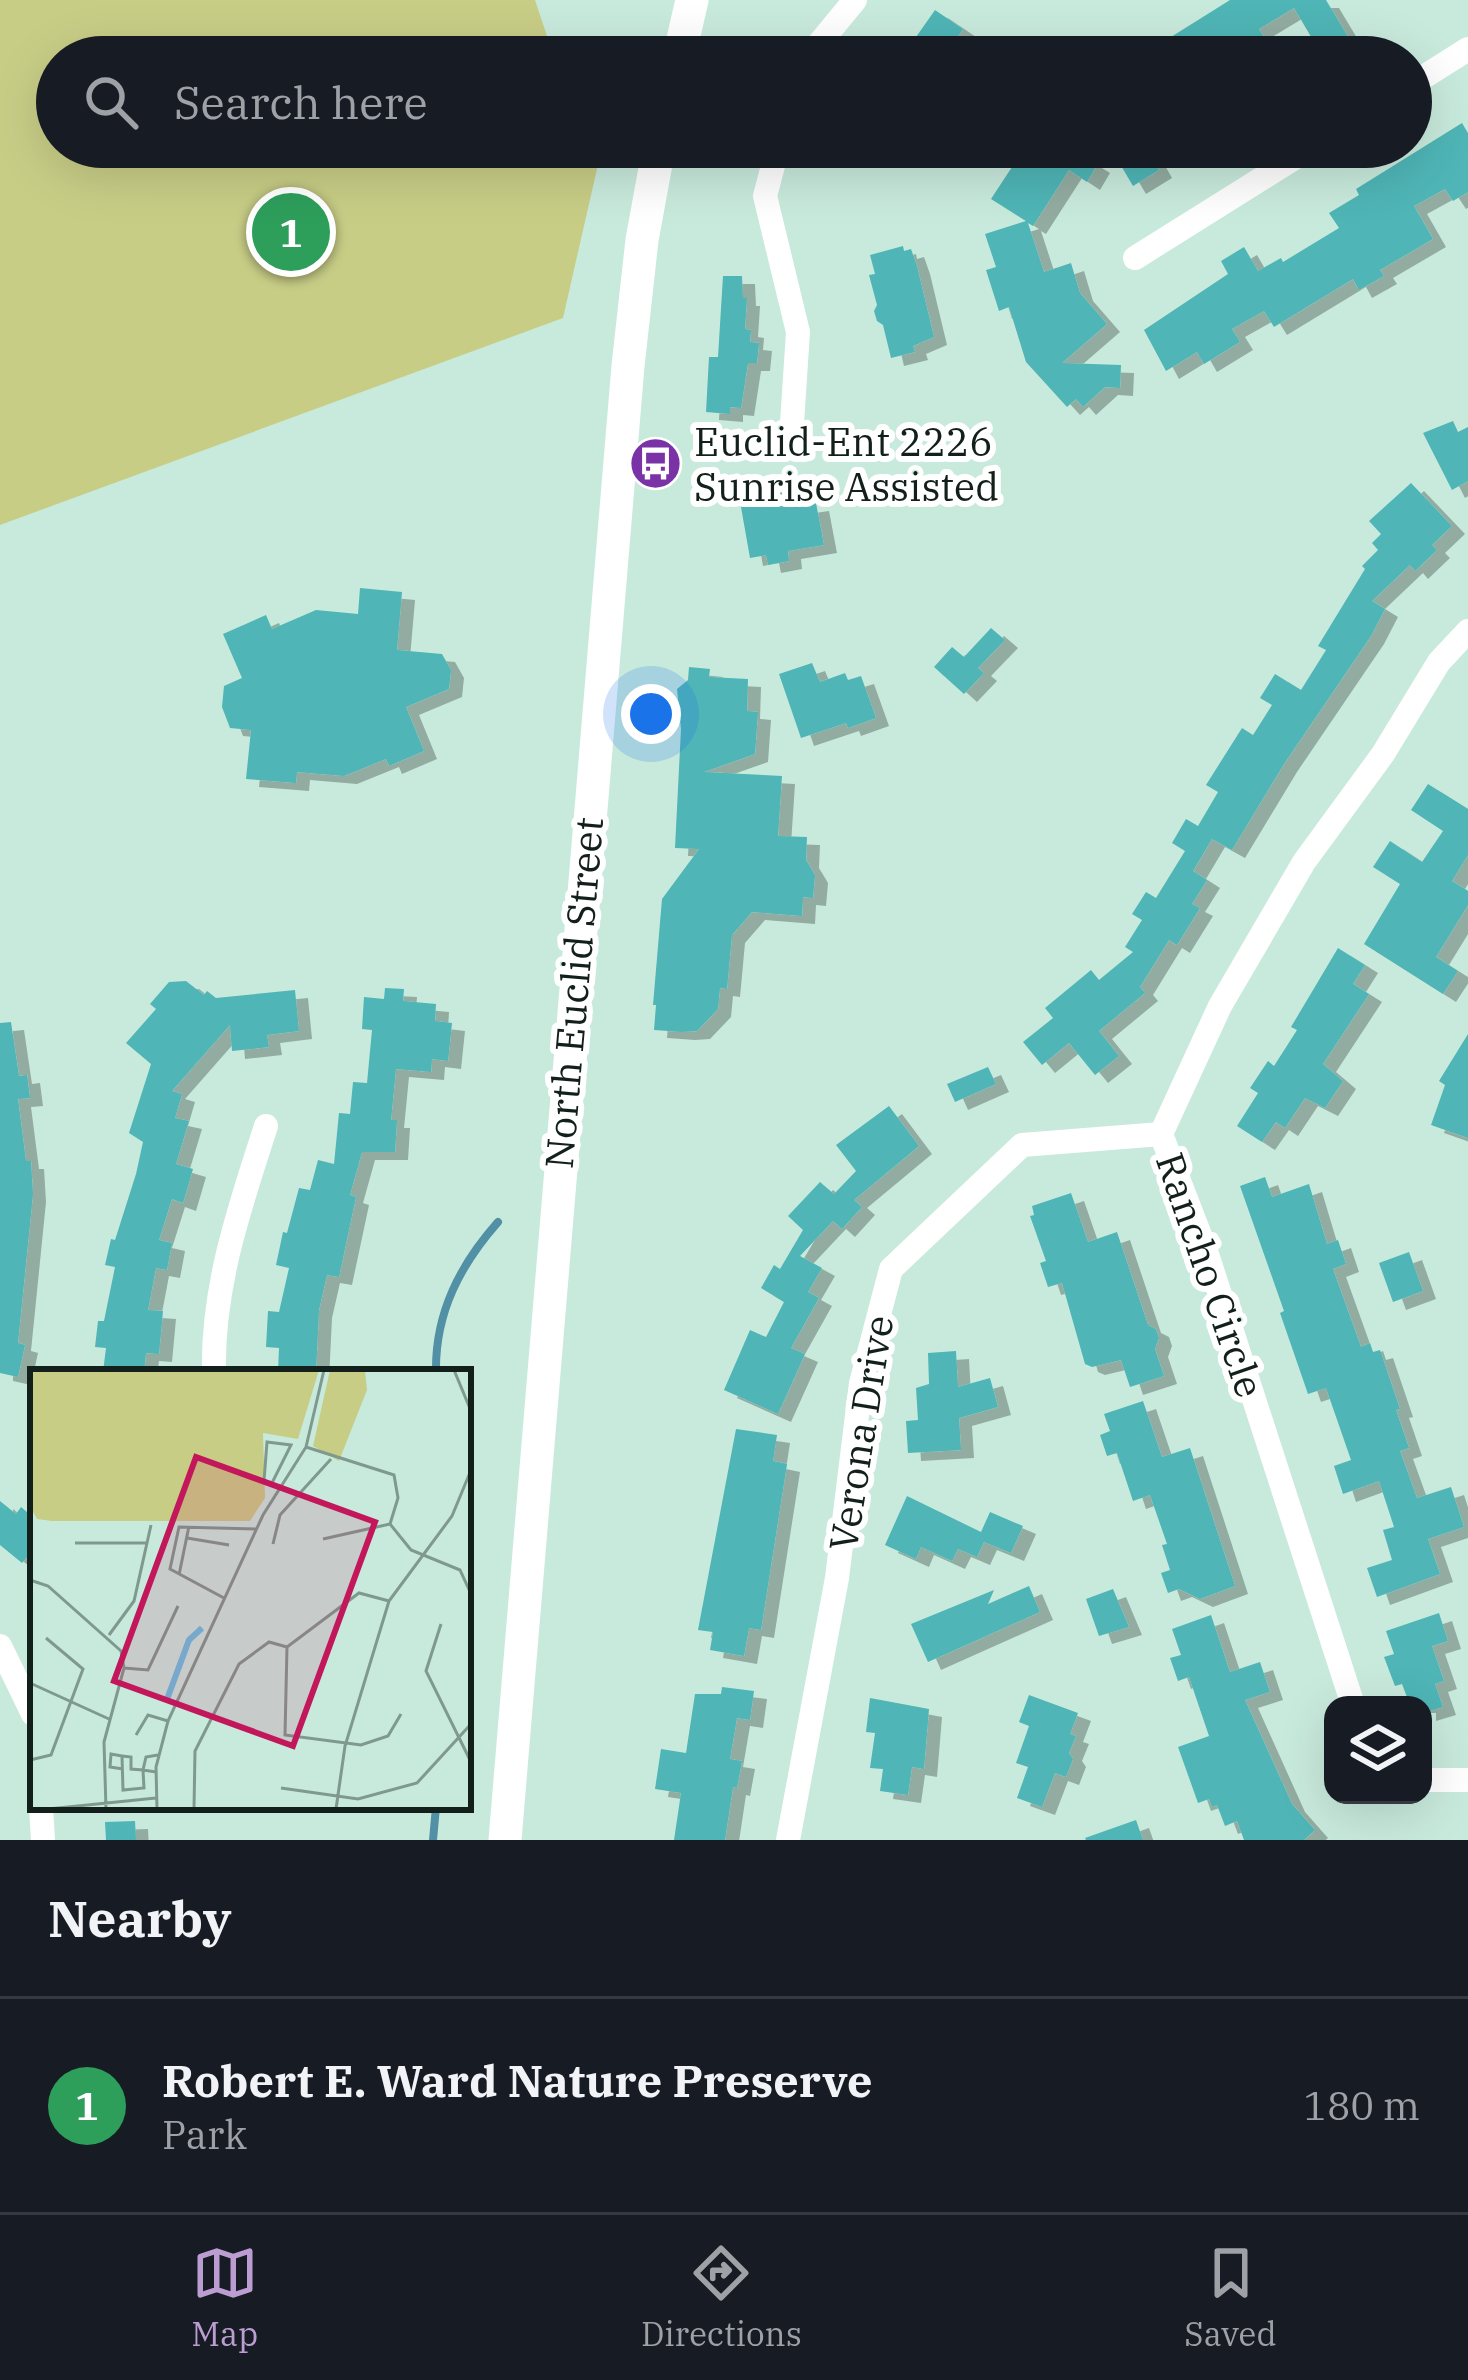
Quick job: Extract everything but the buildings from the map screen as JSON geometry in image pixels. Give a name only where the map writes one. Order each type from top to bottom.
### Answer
[{"type":"main road","points":[[684,36],[692,0]]},
{"type":"main road","name":"North Euclid Street","points":[[505,1840],[617,480],[642,240],[655,168]]},
{"type":"street","points":[[825,36],[855,0]]},
{"type":"street","points":[[1432,72],[1468,49]]},
{"type":"street","points":[[772,168],[765,196],[799,332],[792,423]]},
{"type":"street","points":[[1135,258],[1279,168]]},
{"type":"street","name":"Rancho Circle","points":[[1350,1696],[1205,1249],[1161,1134],[1220,1006],[1304,862],[1383,754],[1438,662],[1468,631]]},
{"type":"street","points":[[214,1369],[228,1244],[266,1126]]},
{"type":"street","name":"Verona Drive","points":[[788,1840],[837,1578],[861,1383],[890,1269],[1022,1145],[1161,1134]]},
{"type":"street","points":[[0,1646],[30,1708]]},
{"type":"street","points":[[1432,1780],[1468,1780]]},
{"type":"street","points":[[41,1810],[44,1840]]},
{"type":"green space","points":[[0,0],[535,0],[547,36],[36,36],[36,168],[597,168],[563,318],[0,525]]},
{"type":"waterway","points":[[436,1369],[440,1330],[452,1291],[498,1222]]},
{"type":"waterway","points":[[433,1840],[436,1810]]},
{"type":"place","name":"Robert E. Ward Nature Preserve","points":[[291,232]]},
{"type":"place","name":"Euclid-Ent 2226 Sunrise Assisted","points":[[655,464]]}]
